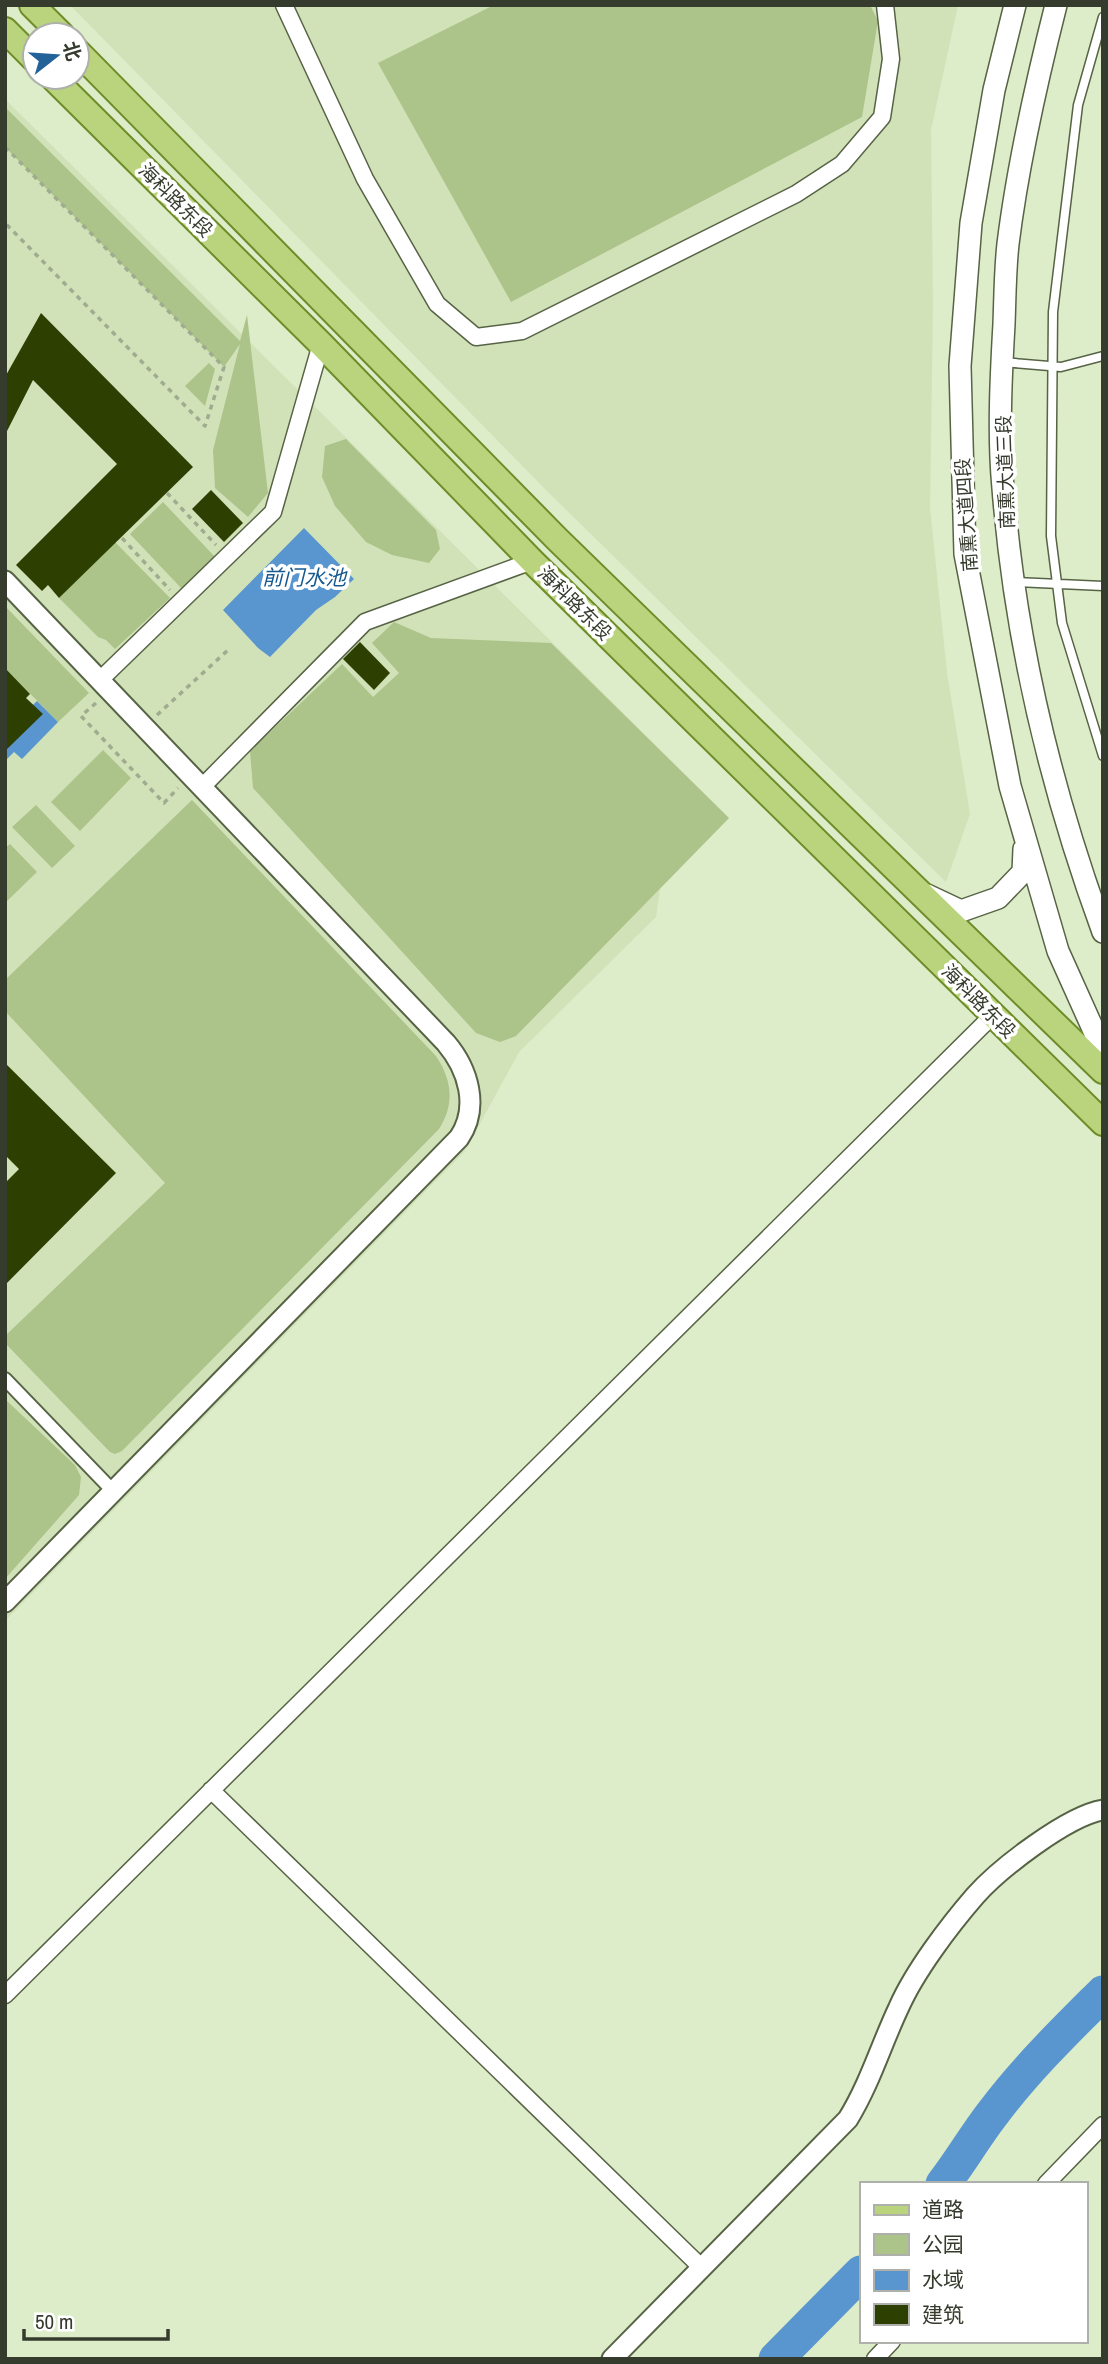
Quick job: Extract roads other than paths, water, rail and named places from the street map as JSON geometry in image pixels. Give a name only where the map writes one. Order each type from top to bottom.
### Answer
[{"type":"main road","points":[[32,5],[48,21]]},
{"type":"main road","name":"南熏大道四段","points":[[1015,5],[994,90],[971,223],[960,366],[965,554],[1010,786],[1058,951],[1103,1051]]},
{"type":"main road","name":"南熏大道三段","points":[[1056,5],[1021,156],[1008,247],[1002,362],[1002,485],[1012,582],[1037,711],[1059,796],[1103,932]]},
{"type":"main road","points":[[5,30],[21,46]]},
{"type":"main road","name":"海科路东段","points":[[91,65],[557,539],[1103,1071]]},
{"type":"main road","name":"海科路东段","points":[[66,91],[321,344],[533,561],[1103,1124]]},
{"type":"main road","points":[[922,892],[961,911],[999,898],[1023,872],[1025,837]]},
{"type":"street","points":[[284,5],[365,179],[437,304],[476,337],[522,331],[796,194],[842,164],[882,117],[891,59],[885,5]]},
{"type":"street","points":[[105,685],[181,602],[273,512],[321,344]]},
{"type":"street","points":[[197,780],[365,622],[533,561]]},
{"type":"street","points":[[5,581],[455,1054],[465,1073],[469,1110],[465,1129],[459,1138],[5,1602]]},
{"type":"street","points":[[5,1995],[993,1015]]},
{"type":"street","points":[[7,1385],[113,1491]]},
{"type":"street","points":[[211,1790],[701,2267]]},
{"type":"street","points":[[612,2359],[848,2119],[863,2094],[899,2005],[935,1947],[976,1895],[1059,1828],[1103,1810]]},
{"type":"street","points":[[1048,2182],[1103,2126]]},
{"type":"street","points":[[875,2359],[890,2343]]},
{"type":"lane","points":[[1103,17],[1078,105],[1053,312],[1051,536],[1062,623],[1103,756]]},
{"type":"lane","points":[[1002,362],[1062,367],[1103,356]]},
{"type":"lane","points":[[1012,582],[1103,586]]},
{"type":"water","name":"前门水池","points":[[304,528],[354,579],[316,610],[270,657],[258,648],[223,610]]},
{"type":"water","points":[[37,701],[58,722],[22,759],[14,752],[5,761],[5,732]]},
{"type":"waterway","points":[[944,2182],[986,2122],[1019,2081],[1103,1993]]},
{"type":"waterway","points":[[776,2359],[860,2274]]}]
